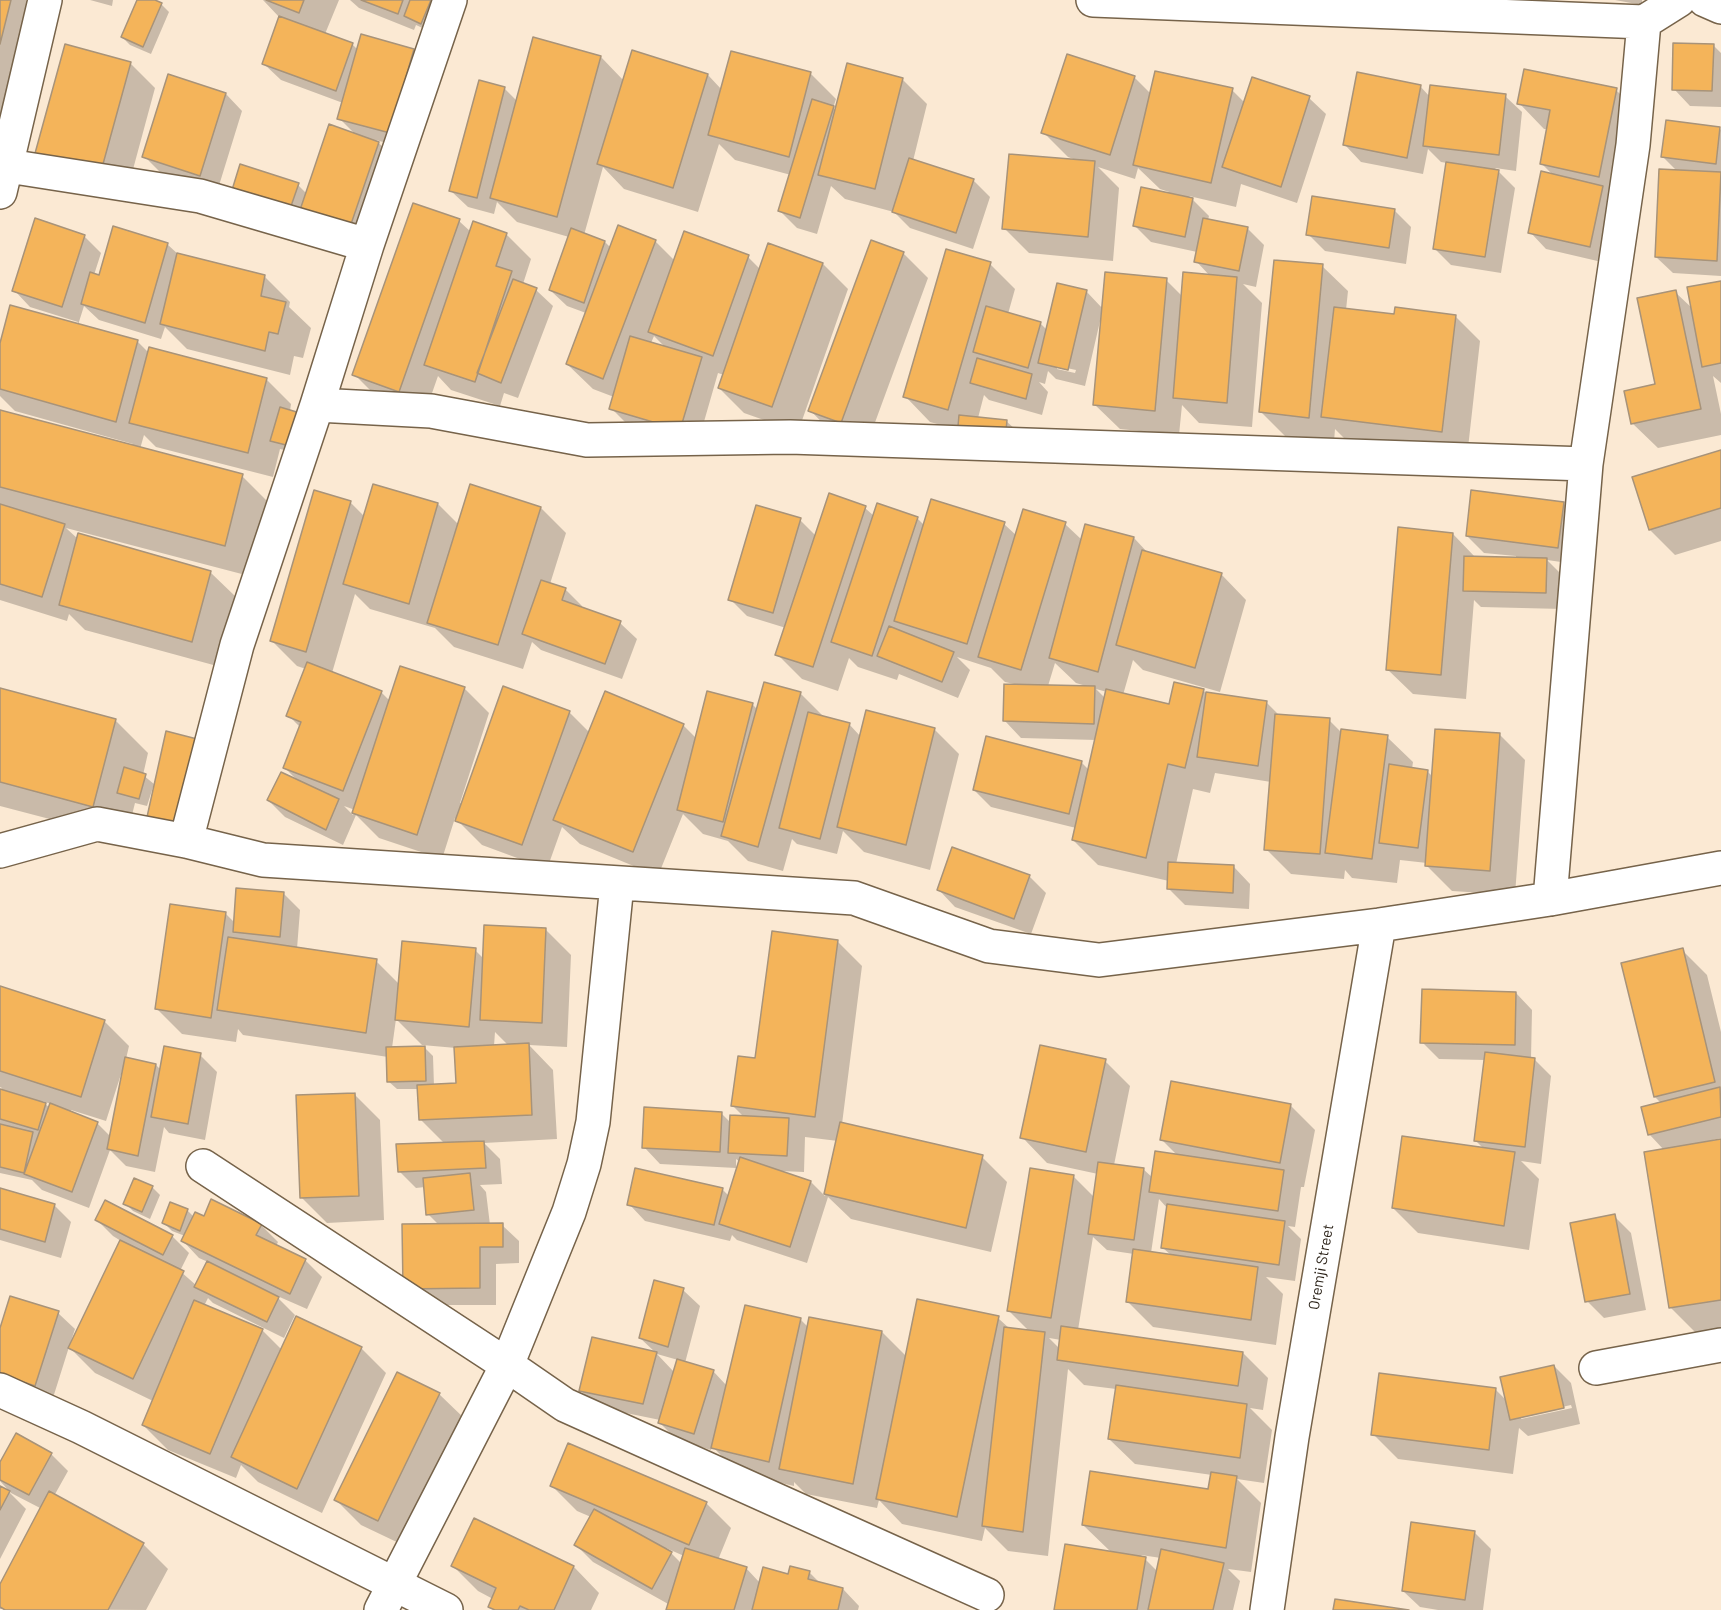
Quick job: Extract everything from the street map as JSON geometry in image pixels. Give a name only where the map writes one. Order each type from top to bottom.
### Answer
[{"type":"street","points":[[45,0],[4,179],[200,196],[367,245]]},
{"type":"street","points":[[186,841],[237,645],[317,405],[367,245],[450,0]]},
{"type":"street","points":[[1093,0],[1644,22],[1679,0]]},
{"type":"street","points":[[1705,0],[1721,7]]},
{"type":"street","points":[[1550,899],[1586,464],[1633,146],[1644,22]]},
{"type":"street","points":[[317,405],[431,411],[587,440],[790,436],[1586,464]]},
{"type":"street","points":[[0,851],[97,824],[186,841],[262,860],[854,898],[989,946],[1099,960],[1379,925],[1550,899],[1721,868]]},
{"type":"street","points":[[387,1597],[507,1365],[569,1212],[584,1164],[592,1122],[617,884]]},
{"type":"street","name":"Oremji Street","points":[[1267,1610],[1292,1437],[1379,925]]},
{"type":"street","points":[[203,1166],[507,1365],[565,1406],[987,1595]]},
{"type":"street","points":[[1596,1368],[1721,1346]]},
{"type":"street","points":[[0,1390],[81,1427],[387,1597],[446,1610]]},
{"type":"building","points":[[0,0],[11,0],[0,44]]},
{"type":"building","points":[[137,0],[155,0],[162,3],[143,47],[121,37]]},
{"type":"building","points":[[266,0],[304,0],[299,13]]},
{"type":"building","points":[[361,0],[403,0],[398,14]]},
{"type":"building","points":[[410,0],[431,0],[421,24],[404,16]]},
{"type":"building","points":[[279,16],[353,43],[336,91],[262,64]]},
{"type":"building","points":[[361,34],[414,49],[390,133],[337,119]]},
{"type":"building","points":[[533,37],[601,56],[557,217],[490,198]]},
{"type":"building","points":[[1673,43],[1714,44],[1712,91],[1672,90]]},
{"type":"building","points":[[65,44],[131,62],[100,175],[34,157]]},
{"type":"building","points":[[632,50],[708,74],[673,188],[597,164]]},
{"type":"building","points":[[731,51],[811,72],[789,157],[708,135]]},
{"type":"building","points":[[1067,54],[1135,76],[1110,155],[1041,133]]},
{"type":"building","points":[[847,63],[903,78],[875,189],[818,175]]},
{"type":"building","points":[[1524,69],[1617,88],[1599,177],[1540,164],[1550,110],[1517,104]]},
{"type":"building","points":[[1155,71],[1233,88],[1211,183],[1133,165]]},
{"type":"building","points":[[1357,72],[1421,85],[1407,158],[1343,145]]},
{"type":"building","points":[[168,74],[226,93],[200,176],[142,157]]},
{"type":"building","points":[[1252,77],[1310,96],[1281,187],[1222,167]]},
{"type":"building","points":[[479,80],[505,87],[477,198],[449,191]]},
{"type":"building","points":[[1430,85],[1506,94],[1499,155],[1423,146]]},
{"type":"building","points":[[812,99],[834,106],[800,218],[778,211]]},
{"type":"building","points":[[1666,120],[1720,127],[1716,164],[1661,157]]},
{"type":"building","points":[[329,124],[379,142],[349,230],[299,213]]},
{"type":"building","points":[[1009,154],[1095,161],[1088,237],[1002,229]]},
{"type":"building","points":[[909,158],[974,179],[956,233],[892,212]]},
{"type":"building","points":[[1446,162],[1499,170],[1485,257],[1433,249]]},
{"type":"building","points":[[240,164],[299,183],[290,209],[232,190]]},
{"type":"building","points":[[1659,169],[1721,172],[1717,261],[1655,257]]},
{"type":"building","points":[[1541,171],[1603,186],[1590,247],[1528,233]]},
{"type":"building","points":[[1141,187],[1193,198],[1185,237],[1133,226]]},
{"type":"building","points":[[1312,196],[1395,209],[1389,248],[1306,235]]},
{"type":"building","points":[[413,203],[460,219],[399,392],[352,375]]},
{"type":"building","points":[[35,218],[85,235],[62,307],[12,291]]},
{"type":"building","points":[[1203,218],[1248,227],[1239,271],[1194,262]]},
{"type":"building","points":[[473,221],[507,233],[496,266],[512,271],[475,382],[424,365]]},
{"type":"building","points":[[618,225],[656,240],[603,379],[566,364]]},
{"type":"building","points":[[113,226],[168,243],[145,323],[81,304],[90,272],[99,275]]},
{"type":"building","points":[[571,228],[605,241],[584,303],[549,290]]},
{"type":"building","points":[[684,231],[749,255],[713,356],[648,332]]},
{"type":"building","points":[[871,240],[904,252],[841,423],[808,411]]},
{"type":"building","points":[[768,243],[823,263],[772,407],[718,388]]},
{"type":"building","points":[[946,249],[991,262],[948,410],[903,397]]},
{"type":"building","points":[[177,253],[265,275],[261,296],[286,302],[278,334],[269,332],[265,351],[160,324]]},
{"type":"building","points":[[1274,260],[1323,264],[1309,418],[1259,412]]},
{"type":"building","points":[[1105,272],[1167,278],[1155,411],[1093,405]]},
{"type":"building","points":[[1183,272],[1237,277],[1227,403],[1173,398]]},
{"type":"building","points":[[513,279],[537,288],[501,383],[477,373]]},
{"type":"building","points":[[1721,281],[1721,363],[1702,367],[1687,287]]},
{"type":"building","points":[[1057,283],[1087,290],[1068,370],[1038,363]]},
{"type":"building","points":[[1676,290],[1701,409],[1631,424],[1624,391],[1655,384],[1637,298]]},
{"type":"building","points":[[10,305],[138,340],[116,422],[0,389],[0,343]]},
{"type":"building","points":[[986,306],[1041,322],[1028,368],[973,352]]},
{"type":"building","points":[[1334,307],[1394,314],[1395,307],[1456,315],[1442,432],[1321,417]]},
{"type":"building","points":[[630,336],[702,357],[680,430],[609,409]]},
{"type":"building","points":[[149,347],[267,378],[248,453],[129,423]]},
{"type":"building","points":[[977,358],[1032,374],[1026,399],[970,383]]},
{"type":"building","points":[[280,407],[300,413],[290,446],[270,441]]},
{"type":"building","points":[[0,410],[243,474],[225,546],[0,487]]},
{"type":"building","points":[[959,415],[1007,420],[1005,442],[957,437]]},
{"type":"building","points":[[1721,450],[1721,508],[1649,530],[1632,477]]},
{"type":"building","points":[[373,484],[438,503],[409,604],[343,584]]},
{"type":"building","points":[[470,484],[541,507],[498,645],[427,623]]},
{"type":"building","points":[[314,490],[351,501],[306,652],[270,641]]},
{"type":"building","points":[[1471,490],[1564,502],[1558,548],[1466,536]]},
{"type":"building","points":[[829,493],[866,506],[813,667],[775,655]]},
{"type":"building","points":[[931,499],[1005,522],[967,644],[894,621]]},
{"type":"building","points":[[877,503],[918,517],[872,656],[831,642]]},
{"type":"building","points":[[0,504],[65,524],[42,597],[0,584]]},
{"type":"building","points":[[756,505],[801,518],[773,613],[728,600]]},
{"type":"building","points":[[1023,509],[1066,522],[1021,670],[978,657]]},
{"type":"building","points":[[1085,524],[1134,537],[1098,672],[1049,658]]},
{"type":"building","points":[[1398,527],[1453,533],[1441,675],[1386,670]]},
{"type":"building","points":[[78,533],[211,571],[192,642],[59,605]]},
{"type":"building","points":[[1142,550],[1222,573],[1195,668],[1116,645]]},
{"type":"building","points":[[1464,556],[1547,558],[1546,593],[1463,591]]},
{"type":"building","points":[[541,580],[566,588],[562,600],[621,621],[605,664],[522,634]]},
{"type":"building","points":[[889,626],[954,652],[942,682],[877,656]]},
{"type":"building","points":[[307,662],[382,691],[343,791],[283,768],[301,722],[286,716]]},
{"type":"building","points":[[400,666],[465,687],[417,835],[352,813]]},
{"type":"building","points":[[764,682],[801,692],[758,847],[721,836]]},
{"type":"building","points":[[1174,682],[1204,689],[1185,768],[1168,764],[1146,858],[1072,840],[1106,689],[1169,704]]},
{"type":"building","points":[[1004,684],[1095,686],[1094,724],[1003,721]]},
{"type":"building","points":[[503,686],[570,711],[522,845],[455,821]]},
{"type":"building","points":[[0,688],[116,719],[93,807],[0,782]]},
{"type":"building","points":[[605,691],[684,724],[633,852],[553,820]]},
{"type":"building","points":[[707,691],[753,703],[723,822],[677,810]]},
{"type":"building","points":[[1206,692],[1267,701],[1258,766],[1197,757]]},
{"type":"building","points":[[866,710],[935,728],[906,845],[837,827]]},
{"type":"building","points":[[808,712],[850,723],[820,839],[779,828]]},
{"type":"building","points":[[1275,714],[1330,718],[1320,854],[1264,850]]},
{"type":"building","points":[[1341,729],[1388,735],[1372,859],[1325,853]]},
{"type":"building","points":[[1435,729],[1500,733],[1490,871],[1425,866]]},
{"type":"building","points":[[166,731],[197,739],[179,824],[147,817]]},
{"type":"building","points":[[986,736],[1082,761],[1069,814],[973,790]]},
{"type":"building","points":[[1389,764],[1428,770],[1418,848],[1379,843]]},
{"type":"building","points":[[124,767],[146,774],[139,799],[117,793]]},
{"type":"building","points":[[281,772],[339,799],[326,830],[267,800]]},
{"type":"building","points":[[952,847],[1030,875],[1014,919],[937,890]]},
{"type":"building","points":[[1168,862],[1234,865],[1233,893],[1167,889]]},
{"type":"building","points":[[236,888],[284,892],[280,937],[233,932]]},
{"type":"building","points":[[170,904],[226,912],[211,1018],[155,1009]]},
{"type":"building","points":[[484,925],[546,928],[542,1023],[480,1020]]},
{"type":"building","points":[[772,931],[838,940],[815,1117],[731,1106],[738,1056],[755,1058]]},
{"type":"building","points":[[228,937],[377,959],[366,1033],[217,1010]]},
{"type":"building","points":[[402,941],[476,948],[469,1027],[395,1020]]},
{"type":"building","points":[[1683,948],[1715,1082],[1654,1097],[1621,963]]},
{"type":"building","points":[[0,986],[105,1020],[81,1097],[0,1071]]},
{"type":"building","points":[[1422,989],[1516,992],[1515,1045],[1420,1043]]},
{"type":"building","points":[[529,1043],[532,1115],[419,1120],[417,1085],[456,1083],[454,1047]]},
{"type":"building","points":[[1040,1045],[1106,1059],[1086,1152],[1020,1138]]},
{"type":"building","points":[[164,1046],[201,1053],[188,1124],[151,1117]]},
{"type":"building","points":[[425,1046],[426,1081],[387,1082],[386,1047]]},
{"type":"building","points":[[1485,1052],[1535,1058],[1525,1147],[1474,1141]]},
{"type":"building","points":[[125,1057],[156,1064],[138,1156],[107,1149]]},
{"type":"building","points":[[1171,1081],[1291,1104],[1280,1163],[1160,1140]]},
{"type":"building","points":[[1720,1087],[1721,1117],[1648,1135],[1641,1107]]},
{"type":"building","points":[[0,1089],[46,1103],[38,1130],[0,1119]]},
{"type":"building","points":[[355,1093],[359,1196],[300,1198],[296,1095]]},
{"type":"building","points":[[50,1103],[98,1122],[72,1192],[24,1174]]},
{"type":"building","points":[[644,1107],[722,1112],[720,1152],[642,1148]]},
{"type":"building","points":[[730,1115],[789,1118],[787,1156],[728,1153]]},
{"type":"building","points":[[840,1122],[983,1155],[966,1228],[824,1194]]},
{"type":"building","points":[[0,1124],[33,1132],[24,1173],[0,1167]]},
{"type":"building","points":[[1402,1136],[1515,1152],[1504,1226],[1392,1208]]},
{"type":"building","points":[[1721,1139],[1721,1300],[1669,1308],[1644,1152]]},
{"type":"building","points":[[484,1141],[486,1168],[398,1172],[396,1144]]},
{"type":"building","points":[[1155,1151],[1284,1170],[1278,1211],[1149,1192]]},
{"type":"building","points":[[740,1157],[811,1181],[790,1247],[719,1224]]},
{"type":"building","points":[[1098,1162],[1144,1168],[1134,1240],[1088,1234]]},
{"type":"building","points":[[635,1168],[723,1188],[714,1225],[627,1205]]},
{"type":"building","points":[[1030,1168],[1074,1175],[1051,1318],[1007,1311]]},
{"type":"building","points":[[470,1173],[474,1210],[426,1215],[423,1178]]},
{"type":"building","points":[[134,1178],[153,1186],[142,1212],[123,1204]]},
{"type":"building","points":[[0,1188],[55,1204],[45,1242],[0,1229]]},
{"type":"building","points":[[211,1199],[262,1224],[256,1235],[306,1259],[290,1294],[181,1241],[195,1212],[204,1216]]},
{"type":"building","points":[[105,1200],[173,1235],[163,1255],[95,1220]]},
{"type":"building","points":[[170,1202],[188,1209],[180,1231],[162,1223]]},
{"type":"building","points":[[1167,1204],[1285,1221],[1279,1265],[1161,1248]]},
{"type":"building","points":[[1615,1214],[1630,1294],[1585,1302],[1570,1223]]},
{"type":"building","points":[[503,1223],[503,1247],[480,1247],[480,1288],[403,1289],[402,1224]]},
{"type":"building","points":[[120,1240],[184,1271],[133,1379],[68,1348]]},
{"type":"building","points":[[1133,1249],[1258,1267],[1251,1320],[1126,1302]]},
{"type":"building","points":[[207,1261],[279,1297],[267,1322],[194,1287]]},
{"type":"building","points":[[654,1280],[684,1288],[668,1347],[639,1338]]},
{"type":"building","points":[[10,1296],[59,1311],[35,1386],[0,1374],[0,1328]]},
{"type":"building","points":[[917,1299],[999,1316],[957,1517],[876,1499]]},
{"type":"building","points":[[194,1300],[263,1329],[210,1454],[142,1425]]},
{"type":"building","points":[[745,1305],[801,1318],[769,1462],[711,1448]]},
{"type":"building","points":[[296,1316],[362,1347],[297,1489],[231,1457]]},
{"type":"building","points":[[809,1317],[882,1331],[853,1484],[779,1469]]},
{"type":"building","points":[[1061,1326],[1243,1352],[1238,1386],[1057,1360]]},
{"type":"building","points":[[1004,1327],[1045,1332],[1023,1532],[982,1526]]},
{"type":"building","points":[[592,1337],[657,1352],[643,1404],[579,1391]]},
{"type":"building","points":[[677,1359],[714,1370],[694,1434],[658,1423]]},
{"type":"building","points":[[1554,1365],[1564,1408],[1510,1420],[1500,1377]]},
{"type":"building","points":[[397,1372],[440,1393],[378,1521],[334,1500]]},
{"type":"building","points":[[1379,1373],[1496,1388],[1489,1450],[1371,1435]]},
{"type":"building","points":[[1116,1385],[1247,1404],[1240,1458],[1108,1439]]},
{"type":"building","points":[[16,1433],[52,1453],[29,1495],[0,1480],[0,1462]]},
{"type":"building","points":[[568,1443],[707,1502],[689,1545],[550,1486]]},
{"type":"building","points":[[1090,1471],[1208,1489],[1211,1472],[1237,1476],[1226,1548],[1082,1525]]},
{"type":"building","points":[[0,1486],[10,1491],[0,1510]]},
{"type":"building","points":[[49,1491],[144,1543],[108,1610],[5,1610],[0,1607],[0,1584]]},
{"type":"building","points":[[594,1509],[672,1552],[652,1589],[574,1545]]},
{"type":"building","points":[[474,1518],[574,1566],[554,1610],[529,1610],[520,1606],[518,1610],[495,1610],[488,1607],[496,1588],[451,1566]]},
{"type":"building","points":[[1411,1522],[1475,1531],[1465,1600],[1402,1591]]},
{"type":"building","points":[[1065,1544],[1146,1557],[1137,1610],[1054,1610]]},
{"type":"building","points":[[685,1548],[747,1567],[734,1610],[666,1610]]},
{"type":"building","points":[[1161,1549],[1224,1563],[1213,1610],[1148,1610]]},
{"type":"building","points":[[790,1566],[810,1571],[808,1579],[843,1588],[838,1610],[752,1610],[763,1567],[788,1574]]},
{"type":"building","points":[[1335,1599],[1409,1610],[1333,1610]]}]
